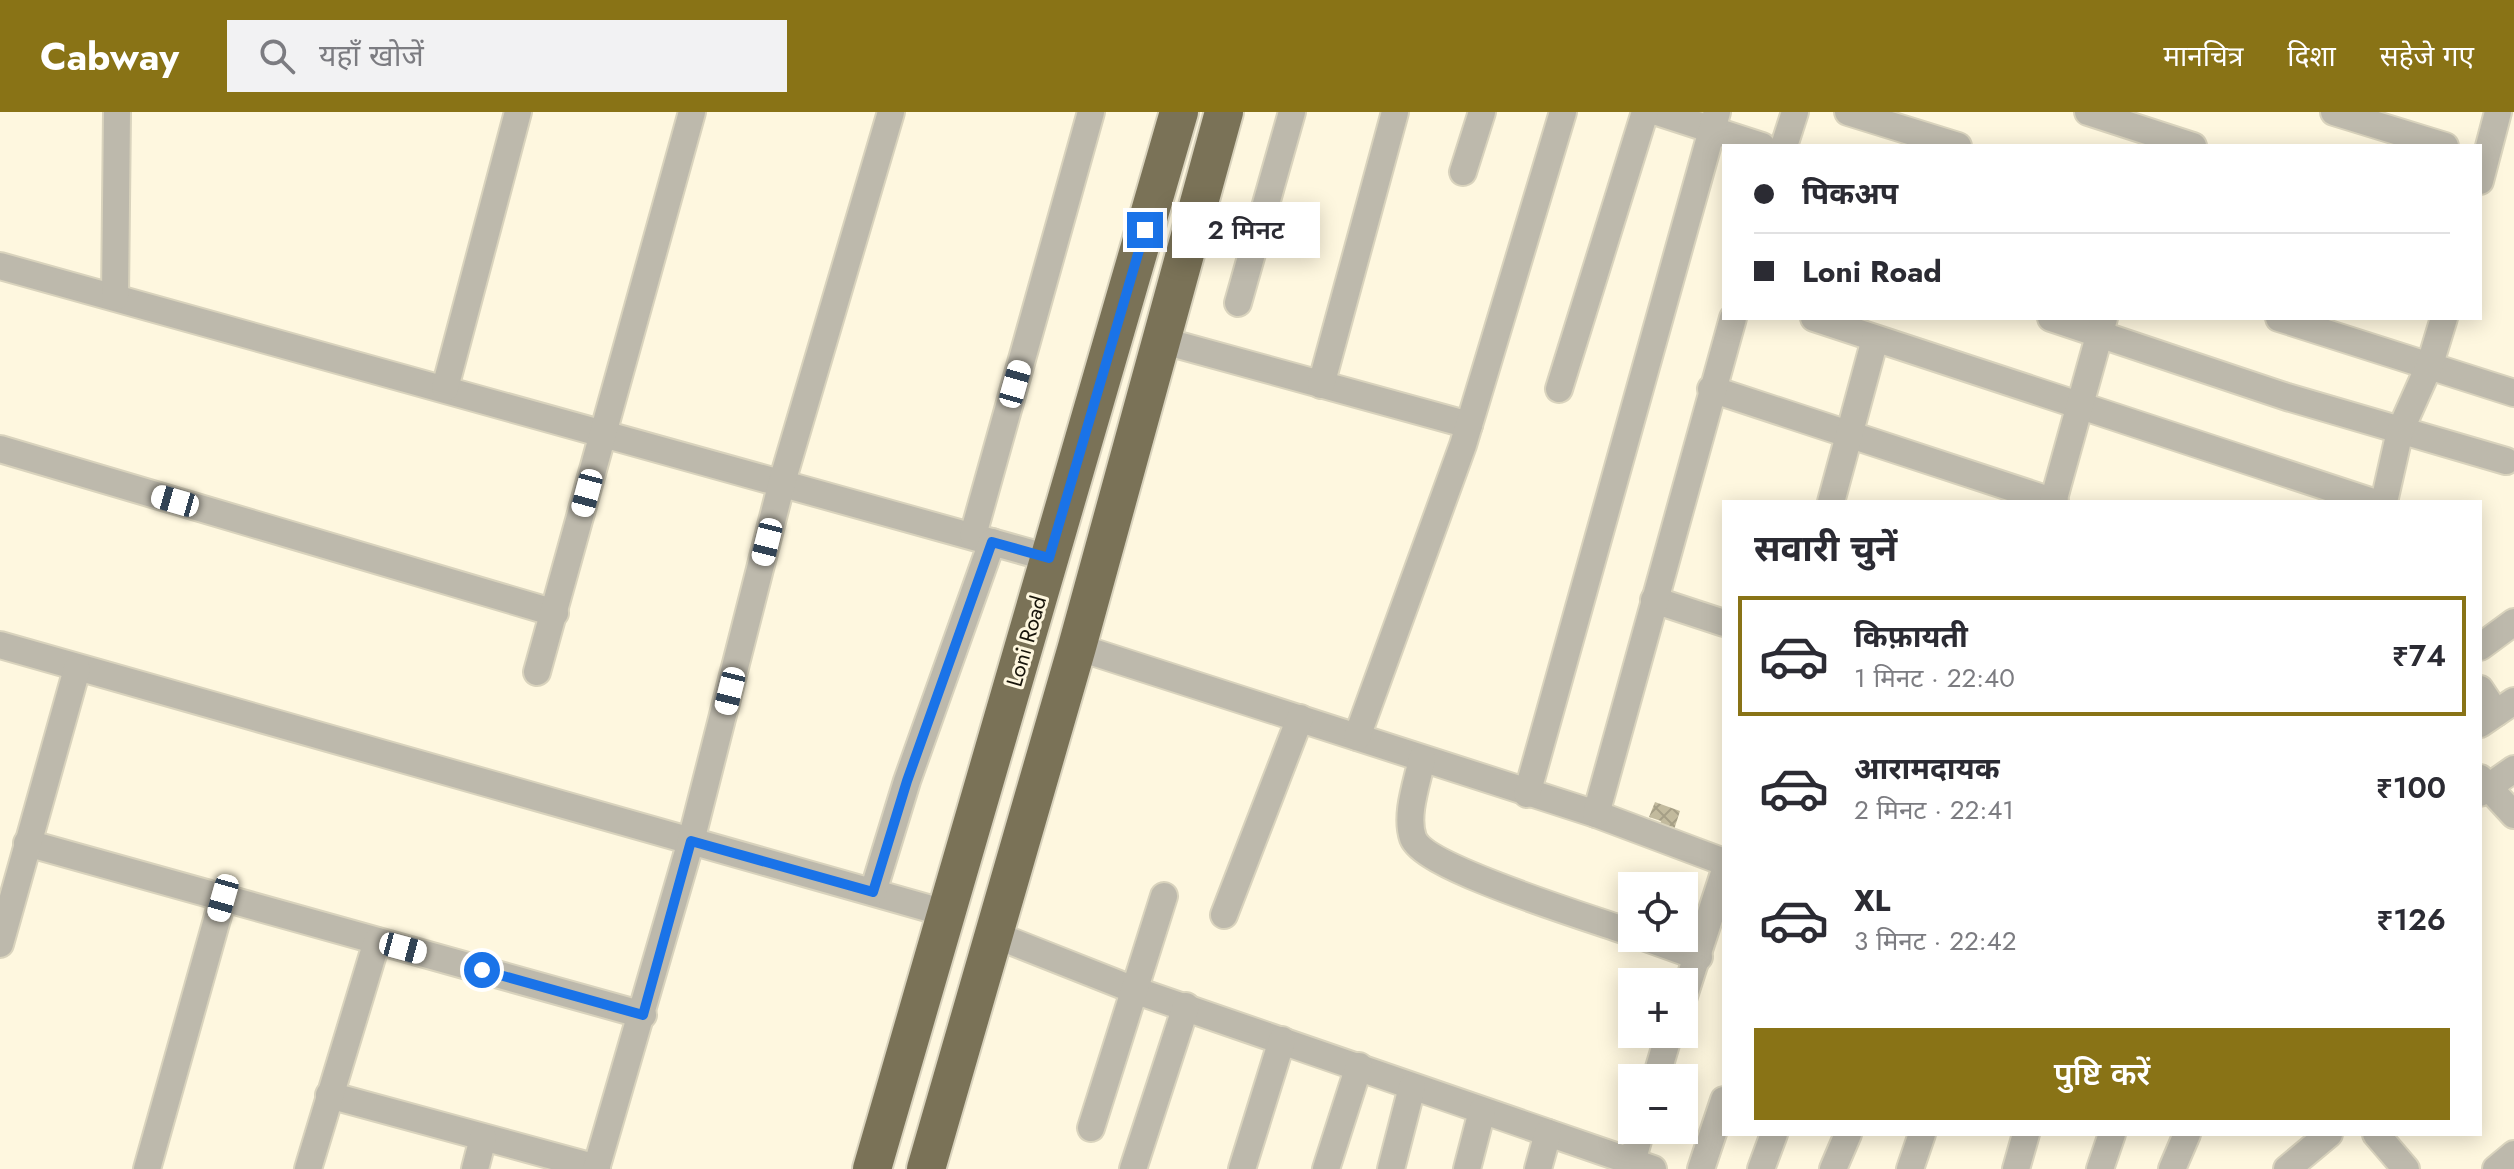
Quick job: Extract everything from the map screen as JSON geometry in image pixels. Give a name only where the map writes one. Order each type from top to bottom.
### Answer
[{"type":"highway","name":"Loni Road","points":[[872,1169],[1179,112]]},
{"type":"highway","points":[[926,1169],[1077,647],[1224,112]]},
{"type":"street","points":[[115,297],[117,112]]},
{"type":"street","points":[[445,388],[518,112]]},
{"type":"street","points":[[537,672],[692,112]]},
{"type":"street","points":[[329,1095],[596,1168],[643,1015],[691,841],[782,482],[891,112]]},
{"type":"street","points":[[873,892],[983,539],[1091,112]]},
{"type":"street","points":[[1238,303],[1292,112]]},
{"type":"street","points":[[1321,385],[1395,112]]},
{"type":"street","points":[[1463,172],[1482,112]]},
{"type":"street","points":[[1357,737],[1469,425],[1563,112]]},
{"type":"street","points":[[1559,389],[1645,112]]},
{"type":"street","points":[[1657,112],[1715,121],[1758,144]]},
{"type":"street","points":[[1785,144],[1795,112]]},
{"type":"street","points":[[1848,112],[1952,144]]},
{"type":"street","points":[[2088,112],[2157,131],[2188,144]]},
{"type":"street","points":[[2334,112],[2438,144]]},
{"type":"street","points":[[2482,165],[2498,112]]},
{"type":"street","points":[[1527,794],[1715,121]]},
{"type":"street","points":[[0,266],[1049,558]]},
{"type":"street","points":[[1596,814],[1732,320]]},
{"type":"street","points":[[1820,320],[2367,500]]},
{"type":"street","points":[[2064,320],[2102,326],[2400,431],[2506,461]]},
{"type":"street","points":[[2286,320],[2514,393]]},
{"type":"street","points":[[2384,500],[2400,431],[2430,364],[2443,320]]},
{"type":"street","points":[[2054,500],[2102,326]]},
{"type":"street","points":[[1832,500],[1875,339]]},
{"type":"street","points":[[1160,340],[1469,425]]},
{"type":"street","points":[[1711,389],[1848,434],[1985,492],[2039,500]]},
{"type":"street","points":[[0,449],[555,613]]},
{"type":"street","points":[[1654,600],[1722,622]]},
{"type":"street","points":[[2482,646],[2514,622]]},
{"type":"street","points":[[0,645],[945,913]]},
{"type":"street","points":[[1077,647],[1596,814],[1722,861]]},
{"type":"street","points":[[0,944],[77,669]]},
{"type":"street","points":[[2482,692],[2497,712]]},
{"type":"street","points":[[1224,915],[1300,718]]},
{"type":"street","points":[[1422,759],[1411,817],[1413,838],[1422,852],[1465,874],[1618,928]]},
{"type":"street","points":[[2514,769],[2482,787],[2514,815]]},
{"type":"street","points":[[27,843],[643,1015]]},
{"type":"street","points":[[1695,968],[1722,880]]},
{"type":"street","points":[[1091,1128],[1164,896]]},
{"type":"street","points":[[147,1169],[223,898]]},
{"type":"street","points":[[995,935],[1134,990],[1359,1066],[1638,1167],[1640,1144]]},
{"type":"street","points":[[308,1169],[377,941]]},
{"type":"street","points":[[1685,952],[1699,957]]},
{"type":"street","points":[[1133,1169],[1186,1006]]},
{"type":"street","points":[[1242,1169],[1282,1040]]},
{"type":"street","points":[[1326,1169],[1359,1066]]},
{"type":"street","points":[[1391,1169],[1412,1087]]},
{"type":"street","points":[[1701,1169],[1722,1106]]},
{"type":"street","points":[[1467,1169],[1482,1111]]},
{"type":"street","points":[[1538,1169],[1548,1133]]},
{"type":"street","points":[[1761,1169],[1773,1136]]},
{"type":"street","points":[[1833,1169],[1847,1136]]},
{"type":"street","points":[[1910,1169],[1921,1136]]},
{"type":"street","points":[[2016,1169],[2025,1136]]},
{"type":"street","points":[[2100,1169],[2111,1136]]},
{"type":"street","points":[[2172,1169],[2186,1136]]},
{"type":"street","points":[[2287,1169],[2327,1136]]},
{"type":"street","points":[[2378,1136],[2406,1169]]},
{"type":"street","points":[[475,1169],[483,1138]]},
{"type":"street","points":[[2496,1169],[2514,1154]]},
{"type":"building","points":[[1655,802],[1680,811],[1673,833],[1659,828],[1661,821],[1649,817]]},
{"type":"route","points":[[482,970],[643,1015],[691,841],[873,892],[907,781],[992,542],[1049,558],[1145,230]]}]
